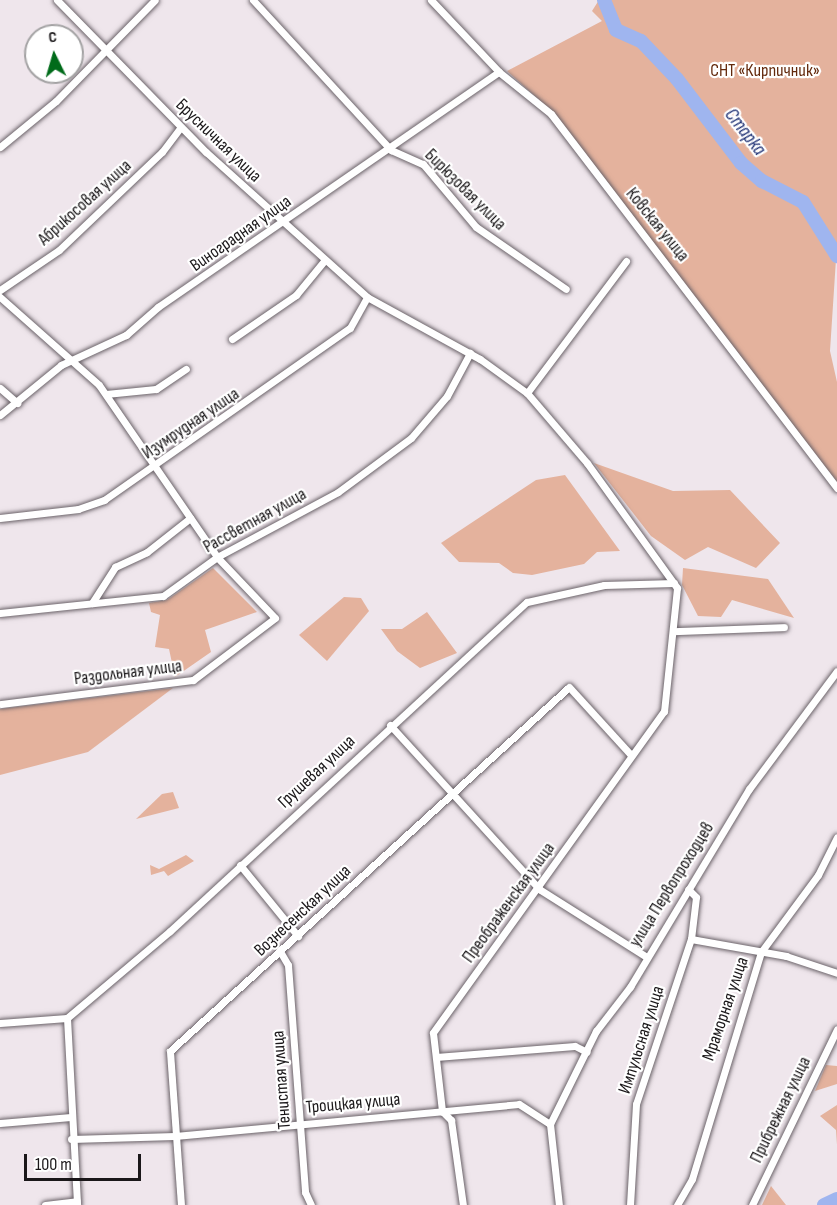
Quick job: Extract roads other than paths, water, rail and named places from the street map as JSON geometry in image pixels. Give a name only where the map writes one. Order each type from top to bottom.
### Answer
[{"type":"street","name":"Брусничная улица","points":[[57,0],[103,51],[181,127],[324,261],[367,297],[396,316],[470,353],[527,393],[587,463],[674,583]]},
{"type":"street","points":[[0,147],[56,100],[155,0]]},
{"type":"street","name":"Бирюзовая улица","points":[[253,0],[391,150],[423,164],[476,227],[566,289]]},
{"type":"street","name":"Ковская улица","points":[[431,0],[499,72],[551,114],[837,488]]},
{"type":"street","name":"Виноградная улица","points":[[0,415],[73,361],[126,335],[499,72]]},
{"type":"street","name":"Абрикосовая улица","points":[[0,290],[59,250],[162,152],[181,127]]},
{"type":"street","points":[[232,339],[296,296],[324,261]]},
{"type":"street","points":[[527,393],[626,261]]},
{"type":"street","points":[[0,297],[73,361],[106,394],[217,557]]},
{"type":"street","name":"Изумрудная улица","points":[[0,518],[78,509],[104,500],[155,468],[350,328],[367,297]]},
{"type":"street","name":"Рассветная улица","points":[[0,613],[163,596],[217,557],[338,492],[411,438],[447,396],[470,353]]},
{"type":"street","points":[[106,394],[156,389],[186,369]]},
{"type":"street","points":[[0,388],[16,403]]},
{"type":"street","points":[[92,603],[115,567],[147,552],[190,518]]},
{"type":"street","name":"Раздольная улица","points":[[0,704],[193,680],[274,618],[217,557]]},
{"type":"street","name":"Преображенская улица","points":[[463,1205],[451,1119],[442,1111],[433,1033],[538,889],[668,700],[676,631],[674,583]]},
{"type":"street","name":"Грушевая улица","points":[[67,1018],[240,865],[390,725],[527,602],[604,585],[674,583]]},
{"type":"street","points":[[676,631],[784,627]]},
{"type":"street","name":"улица Первопроходцев","points":[[549,1124],[587,1052],[750,789],[836,671]]},
{"type":"street","name":"Вознесенская улица","points":[[181,1205],[170,1052],[281,953],[569,687],[631,755]]},
{"type":"street","points":[[390,725],[538,889],[645,956]]},
{"type":"street","name":"Мраморная улица","points":[[676,1205],[692,1179],[761,952],[818,875],[837,837]]},
{"type":"street","points":[[240,865],[298,936]]},
{"type":"street","name":"Импульсная улица","points":[[630,1205],[636,1104],[691,939],[696,897],[688,889]]},
{"type":"street","points":[[691,939],[761,952],[837,973]]},
{"type":"street","name":"Тенистая улица","points":[[281,953],[288,965],[305,1192],[311,1205]]},
{"type":"street","points":[[0,1023],[67,1018],[71,1139],[77,1203],[45,1205]]},
{"type":"street","name":"Прибрежная улица","points":[[752,1205],[837,1029]]},
{"type":"street","points":[[436,1057],[575,1046],[587,1052]]},
{"type":"street","name":"Троицкая улица","points":[[71,1139],[175,1136],[519,1104],[549,1124]]},
{"type":"street","points":[[0,1123],[71,1117]]},
{"type":"street","points":[[549,1124],[559,1205]]},
{"type":"waterway","name":"Старка","points":[[604,0],[616,30],[641,41],[677,79],[741,163],[762,181],[803,202],[837,256]]},
{"type":"waterway","name":"Старка","points":[[824,1205],[837,1199]]},
{"type":"park label","name":"СНТ «Кирпичник»","points":[[765,71]]}]
